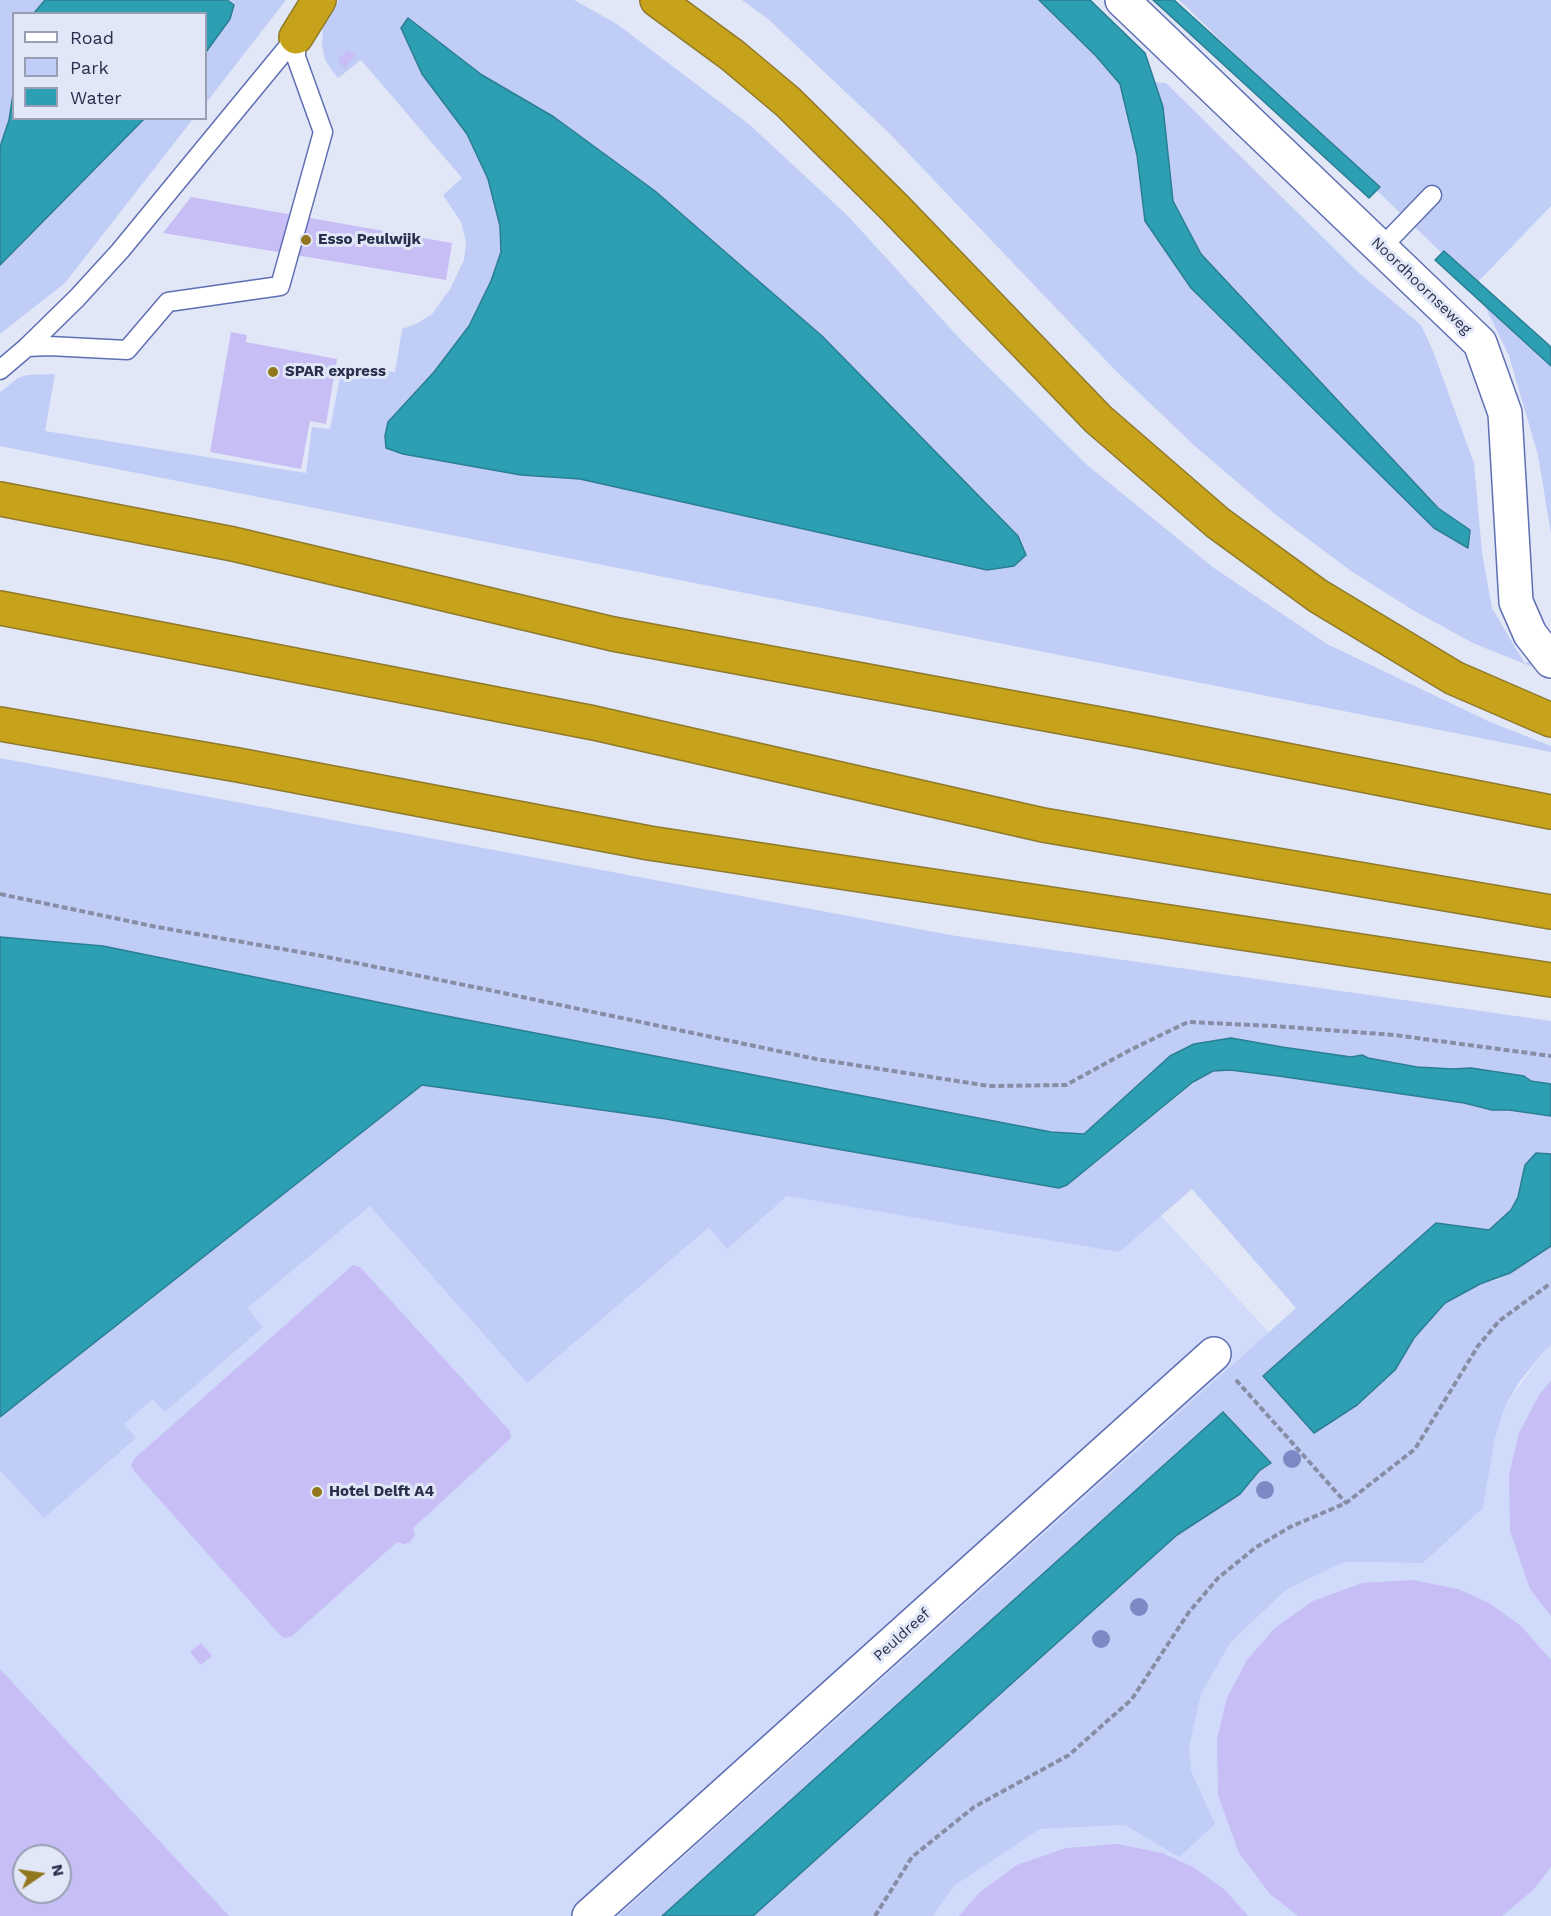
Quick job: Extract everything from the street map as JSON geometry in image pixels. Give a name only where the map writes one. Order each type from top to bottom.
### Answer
[{"type":"highway","points":[[296,38],[319,0]]},
{"type":"highway","points":[[657,0],[732,55],[788,102],[895,208],[1098,419],[1218,523],[1318,596],[1433,666],[1454,678],[1551,720]]},
{"type":"highway","points":[[0,499],[233,544],[613,634],[1143,732],[1551,812]]},
{"type":"highway","points":[[0,608],[594,723],[1043,825],[1551,912]]},
{"type":"highway","points":[[0,724],[238,765],[649,843],[1551,980]]},
{"type":"street","name":"Noordhoornseweg","points":[[1122,0],[1480,343],[1504,412],[1516,602],[1530,634],[1551,661]]},
{"type":"street","name":"Peuldreef","points":[[589,1916],[1214,1354]]},
{"type":"lane","points":[[0,370],[77,298],[120,251],[296,38]]},
{"type":"lane","points":[[27,347],[127,350],[168,302],[280,286],[323,132],[296,57],[296,38]]},
{"type":"lane","points":[[1381,248],[1432,195]]},
{"type":"path","points":[[0,894],[157,927],[322,956],[478,987],[816,1059],[989,1086],[1066,1085],[1188,1022],[1394,1035],[1551,1056]]},
{"type":"path","points":[[875,1916],[912,1857],[974,1807],[1069,1755],[1132,1699],[1189,1612],[1218,1578],[1254,1548],[1290,1527],[1346,1503],[1415,1449],[1478,1346],[1498,1321],[1551,1283]]},
{"type":"path","points":[[1214,1354],[1346,1503]]},
{"type":"shaded area","points":[[0,978],[1092,1141],[1300,1366],[706,1916],[0,1916]]},
{"type":"shaded area","points":[[1551,1345],[1551,1916],[933,1916],[954,1886],[1040,1829],[1125,1825],[1190,1771],[1189,1748],[1201,1694],[1231,1642],[1286,1590],[1344,1562],[1423,1563],[1483,1508],[1495,1438],[1505,1406]]},
{"type":"green space","points":[[0,0],[45,0],[35,12],[12,12],[12,100],[9,120],[0,147]]},
{"type":"green space","points":[[227,0],[286,0],[207,102],[207,50],[234,5]]},
{"type":"green space","points":[[339,0],[574,0],[617,24],[750,125],[848,216],[961,340],[1086,464],[1214,568],[1327,644],[1488,721],[1551,746],[1551,752],[0,446],[0,392],[18,378],[27,375],[55,374],[45,431],[306,473],[312,427],[330,429],[342,366],[395,372],[402,329],[432,314],[450,289],[464,260],[466,242],[461,222],[443,195],[462,178],[361,60],[338,78],[325,60],[322,44],[323,26]],"holes":[[[422,74],[482,75],[554,117],[655,191],[701,505],[580,479],[521,475],[407,401],[434,372],[469,326],[491,281],[501,252],[500,226],[488,179],[467,134]]]},
{"type":"green space","points":[[742,0],[1039,0],[1096,56],[1130,80],[1166,83],[1358,272],[1421,325],[1433,351],[1474,463],[1482,552],[1492,608],[1525,664],[1475,644],[1416,612],[1351,571],[1276,515],[1197,448],[1115,370],[888,132],[768,19]]},
{"type":"green space","points":[[1179,0],[1551,0],[1551,206],[1475,285]]},
{"type":"green space","points":[[143,120],[192,120],[65,283],[0,334],[0,265]]},
{"type":"green space","points":[[1475,285],[1551,355],[1551,534],[1538,455],[1509,356]]},
{"type":"green space","points":[[1544,650],[1551,672],[1525,664]]},
{"type":"green space","points":[[0,758],[956,936],[1551,1021],[1551,1084],[1471,1068],[1417,1067],[1362,1055],[1351,1057],[1231,1038],[1170,1056],[1084,1134],[1051,1132],[431,1013],[103,946],[0,937]]},
{"type":"green space","points":[[1230,1070],[1464,1103],[1492,1110],[1551,1116],[1551,1154],[1536,1153],[1525,1165],[1518,1197],[1511,1210],[1489,1230],[1436,1223],[1263,1376],[1314,1433],[1374,1390],[1395,1370],[1414,1338],[1445,1303],[1480,1284],[1499,1279],[1551,1246],[1551,1345],[1520,1381],[1505,1406],[1495,1438],[1483,1508],[1423,1563],[1344,1562],[1286,1590],[1231,1642],[1201,1694],[1189,1748],[1191,1771],[1215,1824],[1179,1857],[1125,1825],[1040,1829],[954,1886],[933,1916],[753,1916],[1177,1535],[1240,1494],[1259,1471],[1271,1464],[1223,1412],[662,1916],[618,1916],[1296,1308],[1192,1189],[1119,1252],[787,1196],[727,1249],[709,1227],[527,1383],[370,1206],[247,1308],[263,1327],[165,1412],[153,1399],[124,1424],[136,1438],[44,1518],[0,1470],[0,1417],[422,1084],[666,1119],[1067,1185],[1205,1074]]},
{"type":"water","points":[[45,0],[227,0],[234,5],[230,19],[207,51],[207,12],[35,12]]},
{"type":"water","points":[[1039,0],[1090,0],[1145,53],[1163,107],[1173,201],[1201,254],[1438,508],[1470,530],[1468,548],[1434,528],[1191,288],[1145,221],[1137,155],[1120,84],[1096,56]]},
{"type":"water","points":[[1153,0],[1174,0],[1380,187],[1369,198]]},
{"type":"water","points":[[408,18],[482,75],[554,117],[655,191],[822,336],[1018,536],[1026,555],[1014,566],[987,570],[580,479],[521,475],[403,454],[386,448],[385,436],[388,422],[434,372],[469,326],[491,281],[501,252],[500,226],[488,179],[467,134],[422,74],[401,28]]},
{"type":"water","points":[[12,100],[12,120],[143,120],[0,265],[0,147],[9,120]]},
{"type":"water","points":[[1444,251],[1551,347],[1551,366],[1435,260]]},
{"type":"water","points":[[0,937],[103,946],[431,1013],[1051,1132],[1084,1134],[1170,1056],[1194,1044],[1231,1038],[1351,1057],[1362,1055],[1417,1067],[1471,1068],[1524,1076],[1531,1081],[1551,1084],[1551,1116],[1492,1110],[1464,1103],[1278,1076],[1230,1070],[1213,1071],[1193,1082],[1067,1185],[1059,1188],[666,1119],[422,1085],[0,1417]]},
{"type":"water","points":[[1536,1153],[1551,1154],[1551,1246],[1510,1273],[1480,1284],[1445,1303],[1414,1338],[1395,1370],[1357,1405],[1314,1433],[1263,1376],[1436,1223],[1489,1230],[1511,1210],[1518,1197],[1525,1165]]},
{"type":"water","points":[[1223,1412],[1271,1463],[1259,1471],[1240,1494],[1177,1535],[753,1916],[662,1916]]},
{"type":"building","points":[[348,49],[356,56],[345,68],[337,61]]},
{"type":"building","points":[[191,197],[452,243],[446,280],[163,233]]},
{"type":"building","points":[[231,332],[247,335],[246,342],[337,359],[326,424],[310,421],[301,469],[210,452]]},
{"type":"building","points":[[353,1265],[360,1267],[510,1431],[511,1438],[413,1528],[415,1535],[410,1542],[404,1544],[397,1542],[292,1636],[285,1638],[131,1465],[134,1459]]},
{"type":"building","points":[[1551,1381],[1551,1616],[1530,1589],[1510,1531],[1509,1475],[1519,1433],[1539,1395]]},
{"type":"building","points":[[1412,1580],[1458,1589],[1489,1603],[1521,1626],[1551,1660],[1551,1867],[1533,1890],[1502,1916],[1298,1916],[1270,1894],[1239,1853],[1218,1795],[1217,1739],[1227,1698],[1247,1660],[1275,1628],[1313,1601],[1362,1583]]},
{"type":"building","points":[[201,1643],[212,1656],[201,1665],[190,1652]]},
{"type":"building","points":[[0,1669],[229,1916],[0,1916]]},
{"type":"building","points":[[1117,1844],[1162,1853],[1193,1867],[1225,1890],[1248,1916],[959,1916],[980,1892],[1017,1865],[1066,1848]]},
{"type":"place","name":"Esso Peulwijk","points":[[306,240]]},
{"type":"place","name":"SPAR express","points":[[273,372]]},
{"type":"place","name":"Hotel Delft A4","points":[[317,1492]]}]
